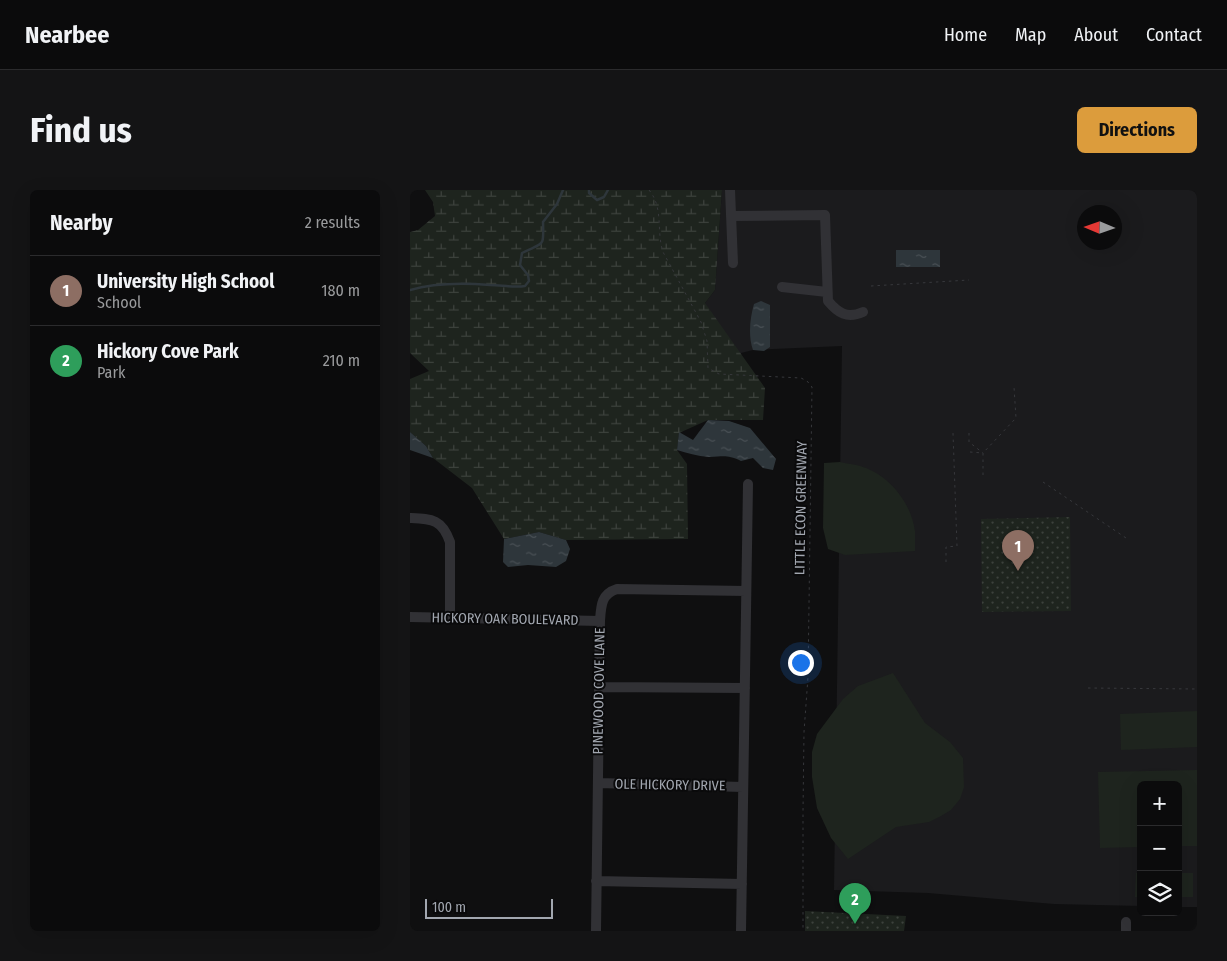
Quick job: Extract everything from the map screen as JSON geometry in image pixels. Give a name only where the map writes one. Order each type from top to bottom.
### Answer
[{"type":"street","points":[[730,190],[733,263]]},
{"type":"street","points":[[730,216],[825,216],[828,300],[836,310],[844,314],[854,316],[862,312]]},
{"type":"street","points":[[782,286],[827,292]]},
{"type":"street","points":[[741,931],[748,484]]},
{"type":"street","points":[[410,518],[426,519],[440,523],[446,531],[450,542],[450,618]]},
{"type":"street","name":"PINEWOOD COVE LANE","points":[[596,931],[600,621],[602,600],[606,595],[617,589],[746,591]]},
{"type":"street","name":"HICKORY OAK BOULEVARD","points":[[410,617],[600,621]]},
{"type":"street","points":[[599,686],[744,688]]},
{"type":"street","name":"OLE HICKORY DRIVE","points":[[598,783],[743,786]]},
{"type":"street","points":[[596,881],[742,884]]},
{"type":"path","name":"LITTLE ECON GREENWAY","points":[[649,190],[657,203],[659,235],[663,252],[701,322],[705,334],[708,368],[719,374],[801,378],[812,387],[808,677],[804,732],[803,931]]},
{"type":"path","points":[[871,286],[969,280]]},
{"type":"path","points":[[983,475],[984,453],[1016,418],[1014,387]]},
{"type":"path","points":[[946,562],[946,548],[957,546],[952,433]]},
{"type":"path","points":[[970,433],[969,442],[984,453]]},
{"type":"path","points":[[970,452],[984,453]]},
{"type":"path","points":[[1043,482],[1130,540]]},
{"type":"path","points":[[1088,688],[1197,688]]},
{"type":"shaded area","points":[[722,190],[1197,190],[1197,907],[1182,907],[1182,781],[1137,781],[1137,906],[1054,904],[928,893],[834,890],[842,346],[753,350],[721,358],[705,303],[715,290]]},
{"type":"green space","points":[[425,190],[722,190],[715,290],[705,303],[765,388],[763,420],[708,420],[679,433],[677,450],[687,464],[688,539],[566,540],[539,532],[504,539],[472,488],[433,458],[426,446],[410,432],[410,379],[429,371],[410,353],[410,232],[418,230],[435,216],[433,202]]},
{"type":"green space","points":[[840,462],[858,465],[873,471],[898,492],[909,510],[913,521],[915,551],[845,555],[828,549],[823,528],[824,463]]},
{"type":"green space","points":[[1070,517],[1071,611],[982,612],[981,519]]},
{"type":"green space","points":[[893,673],[925,723],[950,742],[963,758],[964,787],[960,799],[951,810],[929,822],[896,827],[848,859],[831,838],[817,808],[812,777],[812,752],[817,734],[843,699],[858,686]]},
{"type":"green space","points":[[1197,711],[1197,747],[1121,750],[1120,714]]},
{"type":"green space","points":[[1197,770],[1197,846],[1182,846],[1182,781],[1137,781],[1137,847],[1100,848],[1098,772]]},
{"type":"green space","points":[[1136,873],[1137,873],[1137,897],[1135,897]]},
{"type":"green space","points":[[1182,873],[1193,873],[1193,897],[1182,897]]},
{"type":"green space","points":[[805,911],[906,916],[904,931],[805,931]]},
{"type":"water","points":[[896,250],[940,250],[940,267],[896,267]]},
{"type":"water","points":[[761,301],[770,305],[770,347],[764,351],[753,350],[750,333],[754,304]]},
{"type":"water","points":[[708,420],[729,421],[750,428],[776,459],[773,470],[763,468],[753,458],[741,461],[728,457],[705,457],[677,450],[679,432],[693,440]]},
{"type":"water","points":[[410,432],[426,446],[433,458],[410,450]]},
{"type":"water","points":[[539,532],[566,540],[570,549],[566,561],[556,567],[528,565],[508,567],[503,562],[504,539]]},
{"type":"waterway","points":[[410,290],[449,284],[525,286],[529,281],[528,275],[520,265],[522,253],[539,245],[543,240],[543,222],[557,204],[563,190]]},
{"type":"waterway","points":[[589,190],[589,193],[597,200],[604,197],[608,190]]},
{"type":"place","name":"University High School","points":[[1018,571]]},
{"type":"place","name":"Hickory Cove Park","points":[[855,924]]}]
